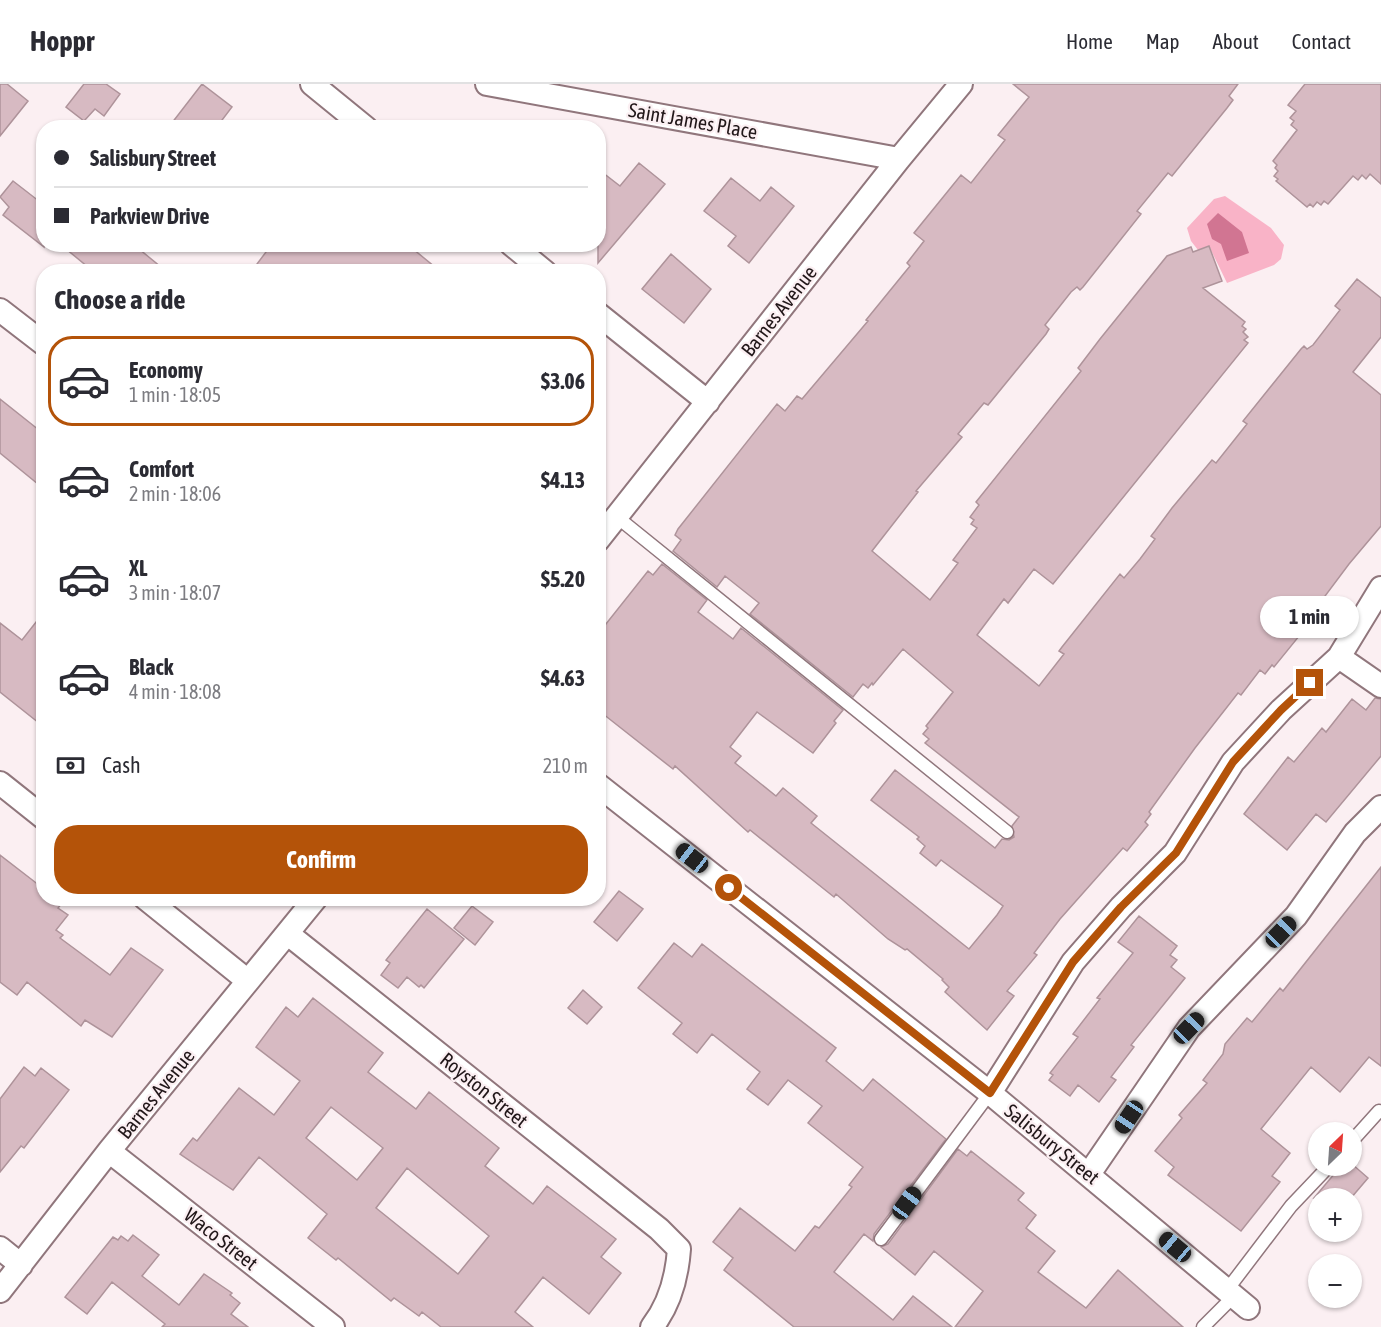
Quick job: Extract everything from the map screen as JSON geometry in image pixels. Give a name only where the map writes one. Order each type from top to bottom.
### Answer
[{"type":"street","points":[[312,84],[356,120]]},
{"type":"street","name":"Saint James Place","points":[[487,84],[899,159]]},
{"type":"street","name":"Barnes Avenue","points":[[606,530],[899,159],[961,84]]},
{"type":"street","points":[[521,252],[536,264]]},
{"type":"street","points":[[0,310],[36,338]]},
{"type":"street","points":[[606,320],[708,402]]},
{"type":"street","points":[[990,1093],[1073,962],[1121,907],[1176,853],[1233,762],[1281,710],[1339,657],[1381,588]]},
{"type":"street","points":[[1339,657],[1381,686]]},
{"type":"street","points":[[0,783],[36,812]]},
{"type":"street","name":"Salisbury Street","points":[[606,791],[990,1093],[1236,1298]]},
{"type":"street","points":[[1089,1174],[1189,1028],[1296,916],[1355,833],[1381,807]]},
{"type":"street","points":[[155,906],[248,981]]},
{"type":"street","name":"Barnes Avenue","points":[[0,1291],[109,1151],[310,906]]},
{"type":"street","name":"Royston Street","points":[[288,933],[659,1229],[678,1249],[677,1276],[662,1314],[652,1327]]},
{"type":"street","name":"Waco Street","points":[[109,1151],[333,1327]]},
{"type":"street","points":[[0,1248],[21,1265]]},
{"type":"lane","points":[[617,517],[1007,832]]},
{"type":"lane","points":[[881,1239],[990,1093]]},
{"type":"lane","points":[[1362,1130],[1379,1111]]},
{"type":"lane","points":[[1203,1327],[1236,1298],[1291,1206],[1320,1176]]},
{"type":"shaded area","points":[[1225,196],[1271,228],[1284,245],[1281,259],[1274,265],[1227,283],[1209,246],[1198,250],[1191,241],[1187,228],[1214,199]]},
{"type":"shaded area","points":[[1218,213],[1242,232],[1249,253],[1227,261],[1221,244],[1212,239],[1207,224]]},
{"type":"building","points":[[0,84],[7,84],[28,101],[0,136]]},
{"type":"building","points":[[84,84],[106,84],[120,94],[104,116],[95,109],[83,120],[66,107]]},
{"type":"building","points":[[202,84],[232,107],[222,120],[174,120]]},
{"type":"building","points":[[1013,84],[1238,84],[1229,96],[1233,100],[1227,108],[1172,176],[1168,173],[1137,211],[1141,214],[1083,287],[1080,290],[1077,287],[1071,292],[1045,325],[1049,329],[1046,334],[988,405],[984,403],[958,434],[962,437],[916,491],[918,492],[872,551],[930,600],[958,563],[953,560],[977,528],[971,524],[974,520],[970,517],[979,505],[976,502],[1081,371],[1078,368],[1100,339],[1167,256],[1191,247],[1193,252],[1209,246],[1222,281],[1203,288],[1245,322],[1242,326],[1246,329],[1243,332],[1248,337],[1244,340],[1248,343],[1053,584],[1034,569],[1008,603],[1004,599],[977,635],[1039,686],[1064,654],[1059,651],[1062,647],[1120,574],[1124,578],[1155,539],[1151,536],[1172,508],[1212,460],[1216,463],[1247,424],[1243,421],[1301,349],[1304,346],[1307,349],[1313,345],[1340,310],[1335,306],[1357,279],[1381,298],[1381,337],[1353,372],[1381,395],[1381,526],[1322,600],[1326,603],[1274,667],[1272,665],[1265,674],[1260,670],[1241,695],[1238,693],[1195,748],[1149,812],[1151,814],[1145,822],[1148,825],[1127,851],[1123,848],[1060,919],[1034,953],[1037,955],[1007,991],[1014,996],[987,1030],[945,992],[949,987],[943,979],[907,949],[905,950],[888,939],[836,894],[834,897],[750,830],[748,832],[675,766],[673,769],[606,716],[606,624],[648,571],[653,575],[662,564],[707,600],[698,612],[733,639],[741,628],[843,710],[813,753],[757,712],[730,747],[741,756],[735,763],[776,796],[783,788],[817,816],[811,823],[969,949],[1003,906],[941,860],[936,866],[920,853],[925,846],[917,839],[919,837],[871,800],[895,770],[995,848],[1002,839],[1009,840],[1014,837],[1012,826],[1019,817],[925,743],[929,739],[923,734],[928,728],[926,726],[953,692],[903,649],[873,685],[872,683],[868,688],[863,684],[853,697],[750,614],[759,603],[725,576],[717,587],[673,551],[681,540],[675,535],[678,529],[777,404],[785,411],[797,396],[802,399],[868,321],[866,320],[910,266],[907,263],[924,241],[914,233],[961,175],[971,183],[1005,140],[998,135],[1029,97]]},
{"type":"building","points":[[1305,84],[1381,84],[1381,184],[1370,174],[1366,179],[1362,175],[1358,180],[1353,176],[1328,204],[1324,201],[1321,205],[1317,202],[1313,207],[1310,204],[1307,207],[1276,181],[1278,179],[1274,176],[1278,171],[1273,161],[1297,130],[1291,125],[1294,121],[1290,118],[1296,111],[1288,105]]},
{"type":"building","points":[[639,163],[665,184],[598,263],[598,252],[606,252],[606,175],[620,186]]},
{"type":"building","points":[[731,178],[760,201],[771,187],[794,206],[749,263],[728,246],[736,236],[704,211]]},
{"type":"building","points":[[13,181],[36,199],[36,241],[3,215],[9,207],[0,197]]},
{"type":"building","points":[[70,252],[143,252],[157,264],[84,264]]},
{"type":"building","points":[[266,252],[417,252],[431,264],[257,264]]},
{"type":"building","points":[[671,254],[711,289],[684,323],[642,289]]},
{"type":"building","points":[[0,399],[36,428],[36,482],[0,453]]},
{"type":"building","points":[[36,622],[36,721],[0,692],[0,623],[22,640]]},
{"type":"building","points":[[1375,698],[1381,699],[1381,756],[1326,822],[1316,814],[1287,850],[1244,814],[1288,757],[1294,762],[1322,728],[1326,732],[1352,699],[1366,710]]},
{"type":"building","points":[[0,855],[36,883],[36,906],[60,906],[58,908],[68,915],[56,930],[63,935],[60,938],[110,975],[131,948],[163,970],[112,1037],[85,1020],[81,1026],[27,982],[17,995],[0,982]]},
{"type":"building","points":[[1381,867],[1381,1066],[1369,1057],[1340,1092],[1311,1067],[1261,1129],[1290,1153],[1272,1176],[1280,1182],[1241,1231],[1168,1175],[1174,1167],[1155,1151],[1182,1118],[1179,1115],[1207,1083],[1203,1080],[1223,1054],[1225,1044],[1247,1018],[1252,1022],[1280,988],[1283,991]]},
{"type":"building","points":[[619,891],[643,909],[617,941],[594,922]]},
{"type":"building","points":[[472,906],[493,922],[475,945],[454,928]]},
{"type":"building","points":[[427,909],[464,939],[424,988],[421,985],[419,987],[407,977],[398,988],[381,975],[390,963],[386,960]]},
{"type":"building","points":[[1139,916],[1177,946],[1170,955],[1177,960],[1171,967],[1185,978],[1131,1045],[1134,1047],[1111,1077],[1116,1080],[1099,1102],[1078,1085],[1070,1096],[1049,1080],[1053,1075],[1050,1073],[1078,1037],[1073,1034],[1100,999],[1097,998],[1133,953],[1118,942]]},
{"type":"building","points":[[674,943],[692,957],[702,944],[836,1048],[826,1061],[863,1091],[873,1079],[946,1139],[874,1234],[873,1241],[864,1234],[834,1272],[893,1320],[913,1296],[952,1327],[794,1327],[724,1270],[733,1258],[713,1242],[740,1208],[795,1251],[815,1226],[819,1228],[852,1187],[849,1185],[863,1167],[808,1123],[822,1106],[788,1080],[768,1105],[747,1089],[760,1072],[712,1034],[697,1053],[673,1034],[682,1023],[638,988]]},
{"type":"building","points":[[583,990],[602,1007],[587,1024],[568,1008]]},
{"type":"building","points":[[313,998],[383,1053],[368,1072],[416,1109],[429,1092],[499,1148],[485,1166],[533,1204],[547,1186],[616,1239],[601,1257],[621,1273],[589,1314],[543,1277],[515,1312],[533,1327],[441,1327],[422,1312],[419,1316],[394,1298],[391,1301],[338,1258],[336,1260],[308,1238],[327,1214],[259,1157],[233,1190],[180,1154],[193,1138],[197,1141],[239,1088],[274,1115],[300,1081],[256,1047],[286,1007],[298,1017]],"holes":[[[331,1107],[383,1148],[357,1180],[306,1138]],[[407,1168],[489,1236],[458,1274],[376,1208]]]},
{"type":"building","points":[[24,1067],[35,1076],[41,1068],[69,1090],[24,1148],[21,1146],[0,1172],[0,1099]]},
{"type":"building","points":[[958,1149],[967,1156],[971,1151],[1024,1193],[1018,1200],[1036,1215],[1026,1228],[1055,1251],[1038,1272],[1086,1308],[1118,1270],[1183,1327],[955,1327],[983,1291],[934,1251],[915,1275],[881,1247],[888,1244]]},
{"type":"building","points":[[1362,1173],[1368,1178],[1360,1188],[1322,1188],[1333,1176],[1362,1176]]},
{"type":"building","points":[[133,1235],[159,1255],[142,1276],[179,1305],[204,1274],[232,1293],[230,1295],[240,1303],[231,1314],[248,1327],[162,1327],[165,1324],[112,1282],[87,1314],[65,1297],[113,1237],[118,1240],[121,1236],[128,1241]]},
{"type":"route","points":[[729,888],[990,1093],[1073,962],[1121,907],[1176,853],[1233,762],[1281,710],[1310,683]]}]
